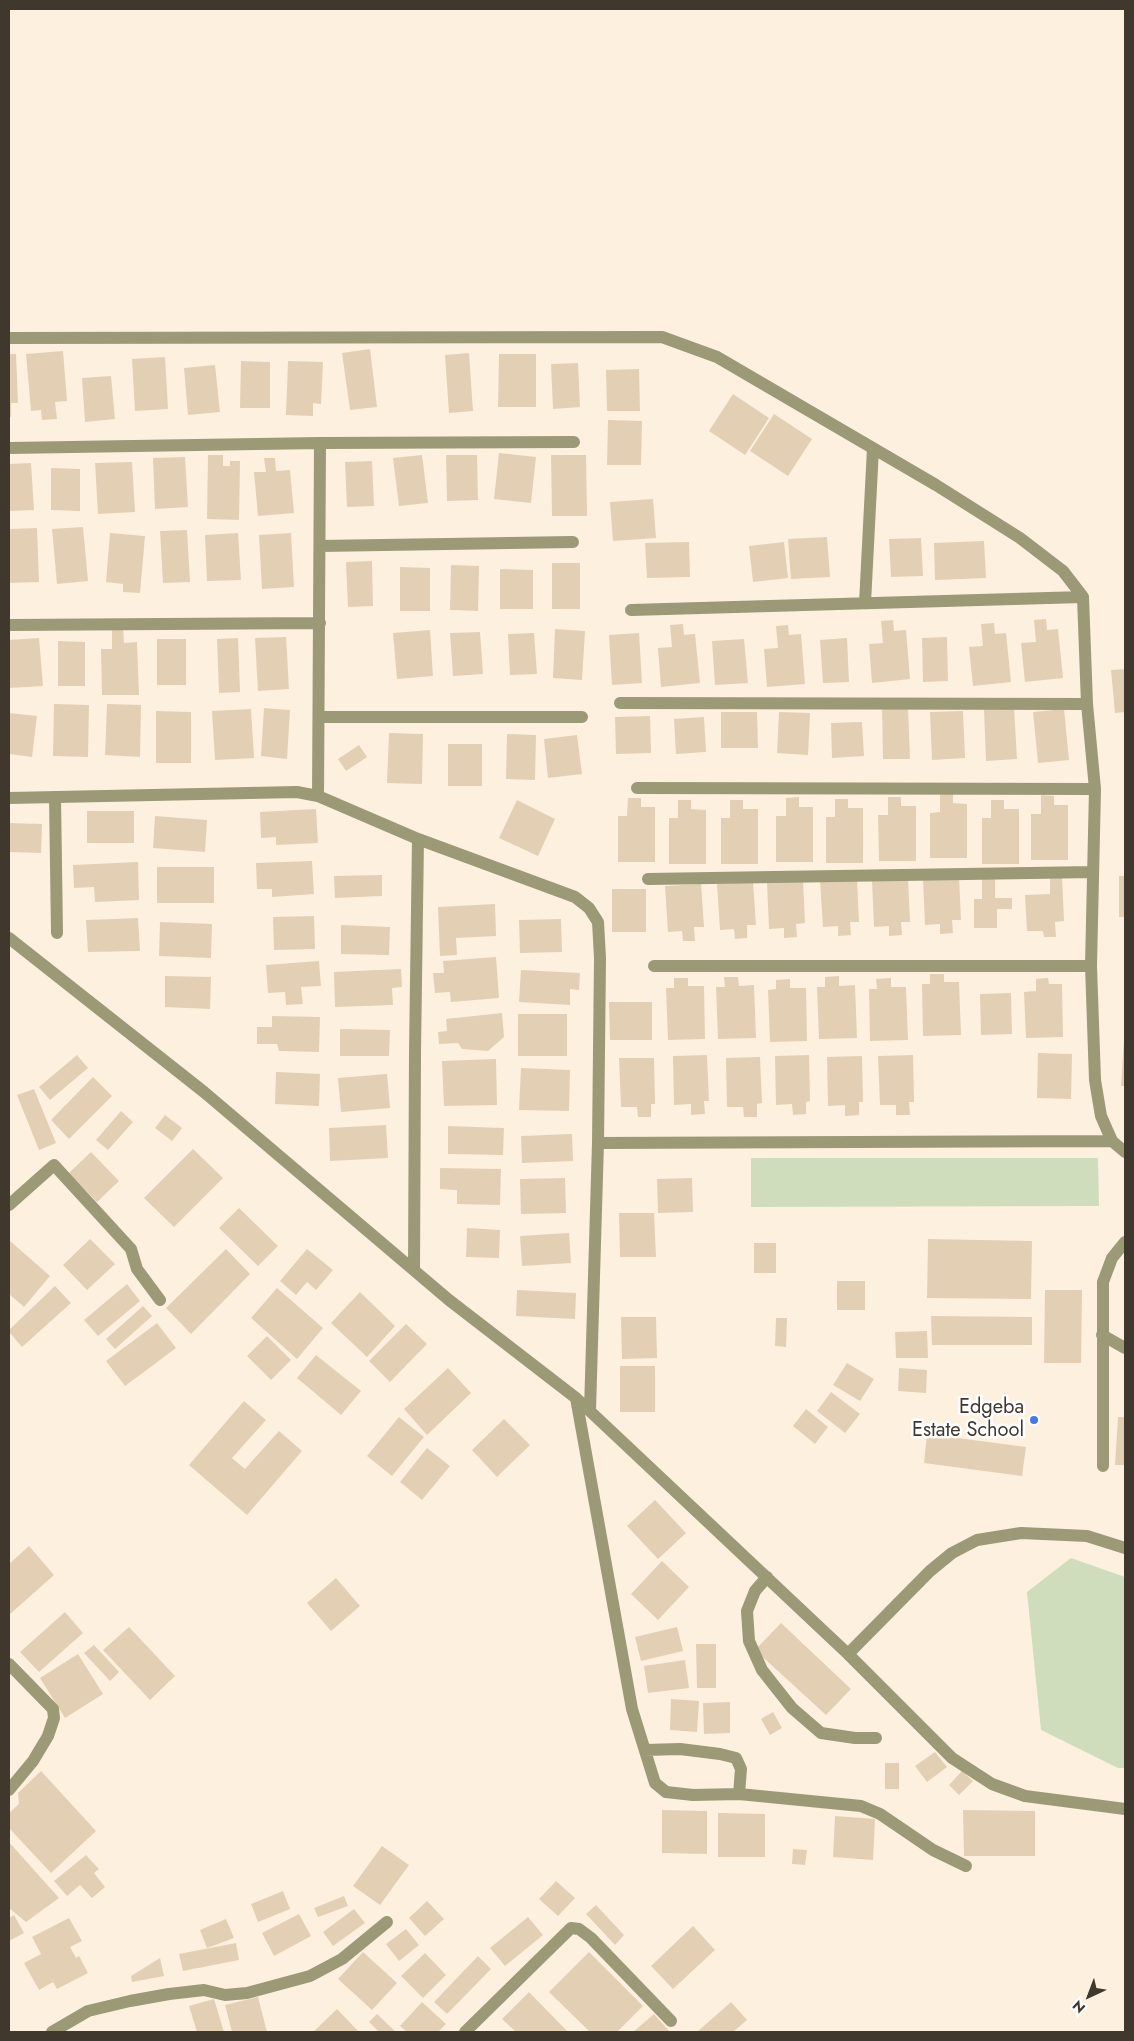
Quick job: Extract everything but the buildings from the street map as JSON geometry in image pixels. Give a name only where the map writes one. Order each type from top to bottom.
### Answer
[{"type":"street","points":[[9,338],[662,337],[716,357],[936,485],[1020,538],[1063,571],[1083,597],[1087,704],[1095,789],[1092,966],[1095,1080],[1101,1116],[1112,1141],[1125,1152]]},
{"type":"street","points":[[9,448],[320,443],[574,442]]},
{"type":"street","points":[[318,796],[320,443]]},
{"type":"street","points":[[865,603],[873,448]]},
{"type":"street","points":[[320,546],[573,542]]},
{"type":"street","points":[[631,610],[1083,597]]},
{"type":"street","points":[[9,625],[320,623]]},
{"type":"street","points":[[620,703],[1087,704]]},
{"type":"street","points":[[319,717],[582,718]]},
{"type":"street","points":[[637,788],[1095,789]]},
{"type":"street","points":[[9,798],[297,792],[318,796],[418,839],[575,897],[589,908],[598,922],[600,958],[598,1143],[590,1410]]},
{"type":"street","points":[[55,797],[58,933]]},
{"type":"street","points":[[414,1270],[414,1052],[418,839]]},
{"type":"street","points":[[648,879],[1093,872]]},
{"type":"street","points":[[9,938],[204,1092],[449,1300],[590,1410],[848,1654],[952,1758],[992,1784],[1025,1796],[1125,1809]]},
{"type":"street","points":[[654,966],[1092,966]]},
{"type":"street","points":[[598,1143],[1112,1141]]},
{"type":"street","points":[[9,1205],[54,1165],[131,1249],[137,1269],[160,1300]]},
{"type":"street","points":[[1103,1466],[1103,1282],[1112,1258],[1125,1242]]},
{"type":"street","points":[[1102,1335],[1125,1348]]},
{"type":"street","points":[[576,1398],[632,1709],[655,1783],[666,1792],[693,1795],[739,1794],[861,1806],[880,1814],[933,1850],[966,1866]]},
{"type":"street","points":[[848,1654],[930,1571],[952,1553],[977,1540],[1021,1533],[1087,1536],[1125,1548]]},
{"type":"street","points":[[766,1577],[755,1591],[747,1611],[749,1641],[762,1670],[792,1708],[822,1733],[855,1738],[876,1738]]},
{"type":"street","points":[[9,1664],[53,1709],[54,1718],[48,1736],[33,1761],[9,1790]]},
{"type":"street","points":[[645,1750],[680,1749],[736,1758],[741,1769],[739,1794]]},
{"type":"street","points":[[52,2032],[88,2011],[130,2001],[204,1990],[225,1995],[247,1993],[310,1976],[342,1959],[387,1922]]},
{"type":"street","points":[[465,2032],[571,1928],[579,1929],[591,1938],[671,2021]]},
{"type":"green space","points":[[751,1158],[1098,1158],[1099,1206],[751,1207]]},
{"type":"green space","points":[[1071,1558],[1125,1577],[1125,1768],[1118,1768],[1041,1730],[1027,1592]]},
{"type":"place","name":"Edgeba Estate School","points":[[1034,1420]]}]
